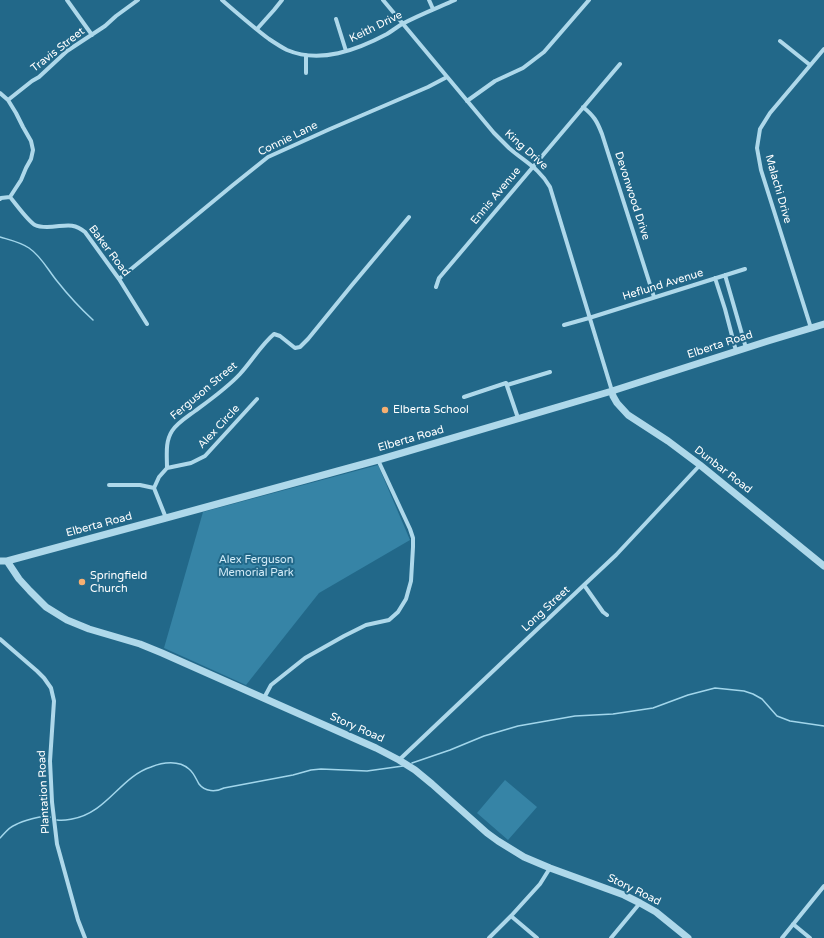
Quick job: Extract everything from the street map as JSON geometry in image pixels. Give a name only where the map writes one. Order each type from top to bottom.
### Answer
[{"type":"street","points":[[67,0],[92,35]]},
{"type":"street","name":"Travis Street","points":[[8,100],[39,77],[67,52],[138,0]]},
{"type":"street","name":"Keith Drive","points":[[222,0],[277,44],[287,50],[313,56],[326,55],[356,48],[387,34],[433,9],[455,0]]},
{"type":"street","points":[[257,29],[282,0]]},
{"type":"street","name":"King Drive","points":[[383,0],[494,133],[533,166],[550,187],[612,391]]},
{"type":"street","points":[[429,0],[433,9]]},
{"type":"street","points":[[467,101],[495,81],[523,68],[544,52],[589,0]]},
{"type":"street","points":[[336,19],[346,51]]},
{"type":"street","points":[[780,41],[810,65]]},
{"type":"street","name":"Malachi Drive","points":[[812,328],[761,170],[757,148],[760,129],[767,118],[824,49]]},
{"type":"street","points":[[306,55],[306,73]]},
{"type":"street","name":"Ennis Avenue","points":[[436,287],[439,278],[582,107],[620,64]]},
{"type":"street","name":"Connie Lane","points":[[120,279],[268,157],[428,87],[447,77]]},
{"type":"street","points":[[0,94],[8,100],[16,113],[31,140],[33,150],[31,159],[21,180],[10,197],[0,199]]},
{"type":"street","name":"Devonwood Drive","points":[[582,107],[592,115],[602,134],[654,297]]},
{"type":"street","name":"Baker Road","points":[[10,197],[33,224],[39,227],[74,225],[85,232],[120,279],[147,324]]},
{"type":"street","name":"Ferguson Street","points":[[167,468],[167,446],[168,439],[172,431],[239,375],[274,334],[280,336],[295,348],[300,347],[409,217]]},
{"type":"street","points":[[715,278],[744,269]]},
{"type":"street","points":[[725,275],[746,348]]},
{"type":"street","name":"Heflund Avenue","points":[[564,325],[715,278],[736,351]]},
{"type":"street","name":"Elberta Road","points":[[3,561],[378,460],[612,391],[824,324]]},
{"type":"street","points":[[464,397],[506,383],[507,385],[550,372]]},
{"type":"street","points":[[507,385],[518,418]]},
{"type":"street","name":"Dunbar Road","points":[[612,391],[618,404],[628,414],[662,436],[700,465],[824,566]]},
{"type":"street","name":"Alex Circle","points":[[167,468],[191,463],[205,456],[257,399]]},
{"type":"street","points":[[264,698],[271,685],[305,658],[366,625],[389,620],[398,612],[406,599],[411,581],[413,538],[378,460]]},
{"type":"street","name":"Long Street","points":[[399,760],[616,555],[700,465]]},
{"type":"street","points":[[166,518],[154,488],[159,477],[167,468]]},
{"type":"street","points":[[109,485],[140,485],[154,488]]},
{"type":"street","name":"Story Road","points":[[3,561],[46,607],[67,620],[96,631],[140,644],[162,653],[376,748],[415,770],[476,824],[498,841],[524,857],[640,903],[656,912],[688,938]]},
{"type":"street","points":[[584,586],[607,616]]},
{"type":"street","name":"Plantation Road","points":[[0,639],[37,671],[51,688],[54,701],[50,761],[56,844],[78,920],[85,938]]},
{"type":"street","points":[[489,938],[540,884],[550,868]]},
{"type":"street","points":[[782,938],[824,886]]},
{"type":"street","points":[[610,938],[640,903]]},
{"type":"street","points":[[511,916],[536,938]]},
{"type":"street","points":[[793,924],[810,938]]},
{"type":"green space","name":"Alex Ferguson Memorial Park","points":[[378,465],[410,540],[319,593],[246,685],[164,648],[203,512]]},
{"type":"green space","points":[[505,780],[537,807],[508,840],[477,813]]},
{"type":"waterway","points":[[0,237],[15,241],[33,251],[41,259],[65,291],[93,320]]},
{"type":"waterway","points":[[412,763],[484,736],[518,726],[575,716],[613,714],[653,708],[688,695],[715,688],[744,691],[753,694],[762,699],[777,716],[790,721],[824,726]]},
{"type":"waterway","points":[[57,820],[72,819],[95,810],[130,778],[156,765],[166,763],[176,763],[185,766],[192,772],[201,787],[214,791],[311,770],[367,771],[403,766]]},
{"type":"waterway","points":[[0,838],[11,827],[18,823],[37,818],[50,817]]},
{"type":"place","name":"Elberta School","points":[[385,410]]},
{"type":"place","name":"Springfield Church","points":[[82,582]]}]
